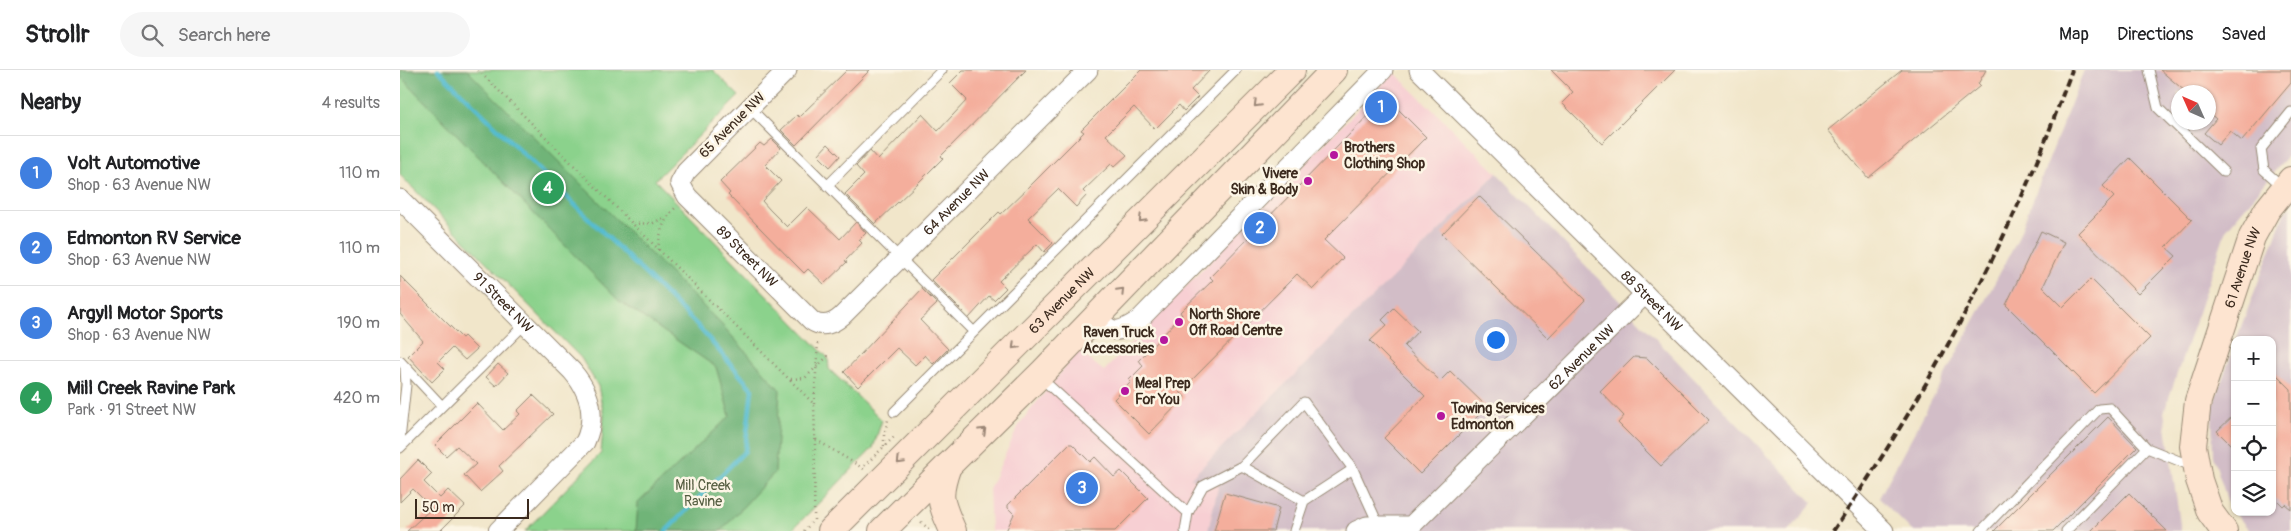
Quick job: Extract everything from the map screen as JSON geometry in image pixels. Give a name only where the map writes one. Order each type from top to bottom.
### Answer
[{"type":"main road","name":"63 Avenue NW","points":[[831,527],[866,480],[1292,70]]},
{"type":"main road","points":[[866,480],[900,524],[948,466],[1039,376],[1334,70]]},
{"type":"main road","name":"61 Avenue NW","points":[[2224,531],[2210,512],[2198,474],[2193,446],[2197,410],[2208,365],[2252,238],[2267,210],[2288,184]]},
{"type":"main road","points":[[948,466],[940,489],[941,499],[953,531]]},
{"type":"street","name":"65 Avenue NW","points":[[680,183],[686,172],[787,70]]},
{"type":"street","name":"64 Avenue NW","points":[[819,333],[827,325],[837,320],[1088,70]]},
{"type":"street","points":[[1096,317],[1106,327],[1113,330],[1124,330],[1139,320],[1383,70]]},
{"type":"street","name":"88 Street NW","points":[[1419,70],[1884,531]]},
{"type":"street","name":"89 Street NW","points":[[680,183],[687,196],[812,321],[819,333]]},
{"type":"street","name":"91 Street NW","points":[[400,199],[578,378],[588,396],[592,415],[588,434],[580,448],[498,531]]},
{"type":"street","name":"62 Avenue NW","points":[[1356,531],[1367,526],[1411,528],[1645,294]]},
{"type":"lane","points":[[827,186],[942,70]]},
{"type":"lane","points":[[894,412],[1236,70]]},
{"type":"lane","points":[[2149,70],[2158,108],[2224,172]]},
{"type":"lane","points":[[750,107],[974,332]]},
{"type":"lane","points":[[2288,184],[2264,170],[2261,149],[2291,112]]},
{"type":"lane","points":[[400,448],[525,324]]},
{"type":"lane","points":[[403,365],[442,406]]},
{"type":"lane","points":[[400,440],[406,385],[403,365]]},
{"type":"lane","points":[[1039,376],[1188,513]]},
{"type":"lane","points":[[1185,531],[1188,513],[1203,486],[1242,466],[1304,402],[1353,469],[1379,526]]},
{"type":"lane","points":[[1981,531],[2099,410],[2110,408],[2147,448],[2198,474]]},
{"type":"lane","points":[[2066,531],[2147,448]]},
{"type":"lane","points":[[1242,466],[1304,502]]},
{"type":"lane","points":[[1294,531],[1304,502],[1353,469]]},
{"type":"path","points":[[478,70],[814,404]]},
{"type":"path","points":[[658,250],[661,229],[666,217],[679,204]]},
{"type":"path","points":[[633,224],[653,222],[666,217]]},
{"type":"path","points":[[819,333],[815,369],[814,404],[816,438],[831,527]]},
{"type":"path","points":[[789,379],[799,380],[815,369],[829,355]]},
{"type":"path","points":[[884,446],[884,434],[888,419],[894,412]]},
{"type":"path","points":[[816,438],[866,480]]},
{"type":"path","points":[[900,524],[931,531]]},
{"type":"shaded area","points":[[2084,70],[2291,70],[2291,152],[2226,230],[2164,412],[2181,531],[1912,531],[1879,498],[2016,243]]},
{"type":"shaded area","points":[[1394,72],[1497,173],[1191,479],[1219,483],[1208,531],[991,531],[989,489],[1020,423],[1078,351],[1104,371]]},
{"type":"shaded area","points":[[1497,173],[1813,503],[1789,531],[1208,531],[1219,483],[1190,479]]},
{"type":"shaded area","points":[[2291,206],[2291,531],[2250,531],[2237,516],[2276,516],[2276,336],[2238,336],[2285,212]]},
{"type":"shaded area","points":[[2231,354],[2231,508],[2213,456],[2212,409]]},
{"type":"green space","points":[[400,70],[713,70],[739,96],[655,180],[828,358],[829,369],[882,420],[873,448],[791,531],[525,531],[601,453],[604,416],[598,386],[581,358],[400,175]]},
{"type":"green space","name":"Mill Creek Ravine","points":[[400,70],[467,70],[722,325],[780,390],[775,472],[721,531],[636,531],[638,503],[730,416],[716,367],[619,301],[400,76]]},
{"type":"building","points":[[847,70],[870,70],[796,145],[781,130],[797,115],[799,117]]},
{"type":"building","points":[[963,70],[1026,70],[941,156],[943,158],[875,224],[845,194],[864,175],[856,166],[870,151],[878,160],[922,114],[938,131],[967,100],[950,83]]},
{"type":"building","points":[[1141,70],[1210,70],[1191,90],[1198,97],[1184,111],[1179,105],[1155,129],[1134,107],[1106,135],[1127,155],[1114,167],[1111,164],[1083,191],[1087,195],[1076,207],[1058,189],[1028,218],[1053,243],[1044,252],[1037,244],[999,281],[1006,288],[994,300],[989,296],[969,318],[931,280],[999,212],[1001,214],[1084,132],[1081,130]]},
{"type":"building","points":[[1551,70],[1675,70],[1602,143],[1562,103],[1573,92]]},
{"type":"building","points":[[1902,70],[1986,70],[1978,84],[1980,86],[1868,178],[1828,130]]},
{"type":"building","points":[[2160,70],[2291,70],[2291,83],[2242,141],[2230,131],[2218,145],[2204,133],[2207,130],[2216,130],[2216,85],[2178,85]]},
{"type":"building","points":[[1386,97],[1426,137],[1324,240],[1343,258],[1313,289],[1297,274],[1180,392],[1185,397],[1149,434],[1114,399],[1131,382],[1129,380],[1143,366],[1139,360],[1182,315],[1180,312],[1213,280],[1210,277]]},
{"type":"building","points":[[772,139],[781,148],[765,165],[781,181],[762,201],[787,227],[807,207],[840,239],[856,222],[866,233],[859,240],[862,243],[845,261],[847,262],[824,284],[808,269],[804,273],[728,195],[730,193],[720,182],[760,143],[764,146]]},
{"type":"building","points":[[828,144],[840,156],[830,167],[818,155]]},
{"type":"building","points":[[2130,158],[2192,220],[2166,247],[2176,256],[2138,294],[2078,233],[2114,197],[2103,186]]},
{"type":"building","points":[[1479,196],[1585,300],[1548,338],[1442,234]]},
{"type":"building","points":[[2041,231],[2064,242],[2043,287],[2063,307],[2091,279],[2150,338],[2094,393],[2006,305]]},
{"type":"building","points":[[400,276],[462,338],[464,336],[477,349],[465,360],[452,348],[438,362],[445,369],[432,382],[408,356],[423,341],[400,314]]},
{"type":"building","points":[[922,289],[937,304],[920,320],[948,349],[933,364],[925,355],[915,365],[897,348],[858,387],[844,372]]},
{"type":"building","points":[[1394,308],[1418,331],[1404,346],[1440,381],[1450,371],[1487,407],[1420,474],[1384,438],[1425,396],[1370,341],[1387,325],[1382,320]]},
{"type":"building","points":[[1634,357],[1647,358],[1709,420],[1661,466],[1618,423],[1624,416],[1600,391]]},
{"type":"building","points":[[498,364],[508,373],[496,386],[486,377]]},
{"type":"building","points":[[2276,374],[2291,389],[2291,509],[2285,504],[2283,506],[2276,499]]},
{"type":"building","points":[[533,395],[553,414],[499,466],[503,471],[480,492],[464,475],[476,464],[457,446],[446,456],[435,445],[477,403],[503,430],[520,414],[517,411]]},
{"type":"building","points":[[2108,417],[2137,447],[2053,531],[1994,531]]},
{"type":"building","points":[[2231,418],[2231,445],[2217,431]]},
{"type":"building","points":[[1069,444],[1072,444],[1090,462],[1095,457],[1114,477],[1121,471],[1148,498],[1115,531],[1006,531],[1014,514],[1008,508],[1008,505]]},
{"type":"building","points":[[418,460],[432,474],[424,482],[440,498],[448,490],[465,506],[440,531],[407,531],[432,508],[413,489],[400,502],[400,479]]},
{"type":"building","points":[[1225,493],[1279,508],[1273,531],[1214,531]]},
{"type":"building","points":[[2129,493],[2167,531],[2091,531]]},
{"type":"waterway","points":[[438,70],[697,325],[752,389],[745,451],[666,531]]},
{"type":"railway","points":[[1833,531],[1916,401],[1966,312],[2032,173],[2072,70]]},
{"type":"place","name":"Volt Automotive","points":[[1381,107]]},
{"type":"place","name":"Brothers Clothing Shop","points":[[1334,155]]},
{"type":"place","name":"Vivere Skin & Body","points":[[1308,181]]},
{"type":"place","name":"Mill Creek Ravine Park","points":[[548,188]]},
{"type":"place","name":"Edmonton RV Service","points":[[1260,228]]},
{"type":"place","name":"North Shore Off Road Centre","points":[[1179,322]]},
{"type":"place","name":"Raven Truck Accessories","points":[[1164,340]]},
{"type":"place","name":"Meal Prep For You","points":[[1125,391]]},
{"type":"place","name":"Towing Services Edmonton","points":[[1441,416]]},
{"type":"place","name":"Argyll Motor Sports","points":[[1082,488]]}]
